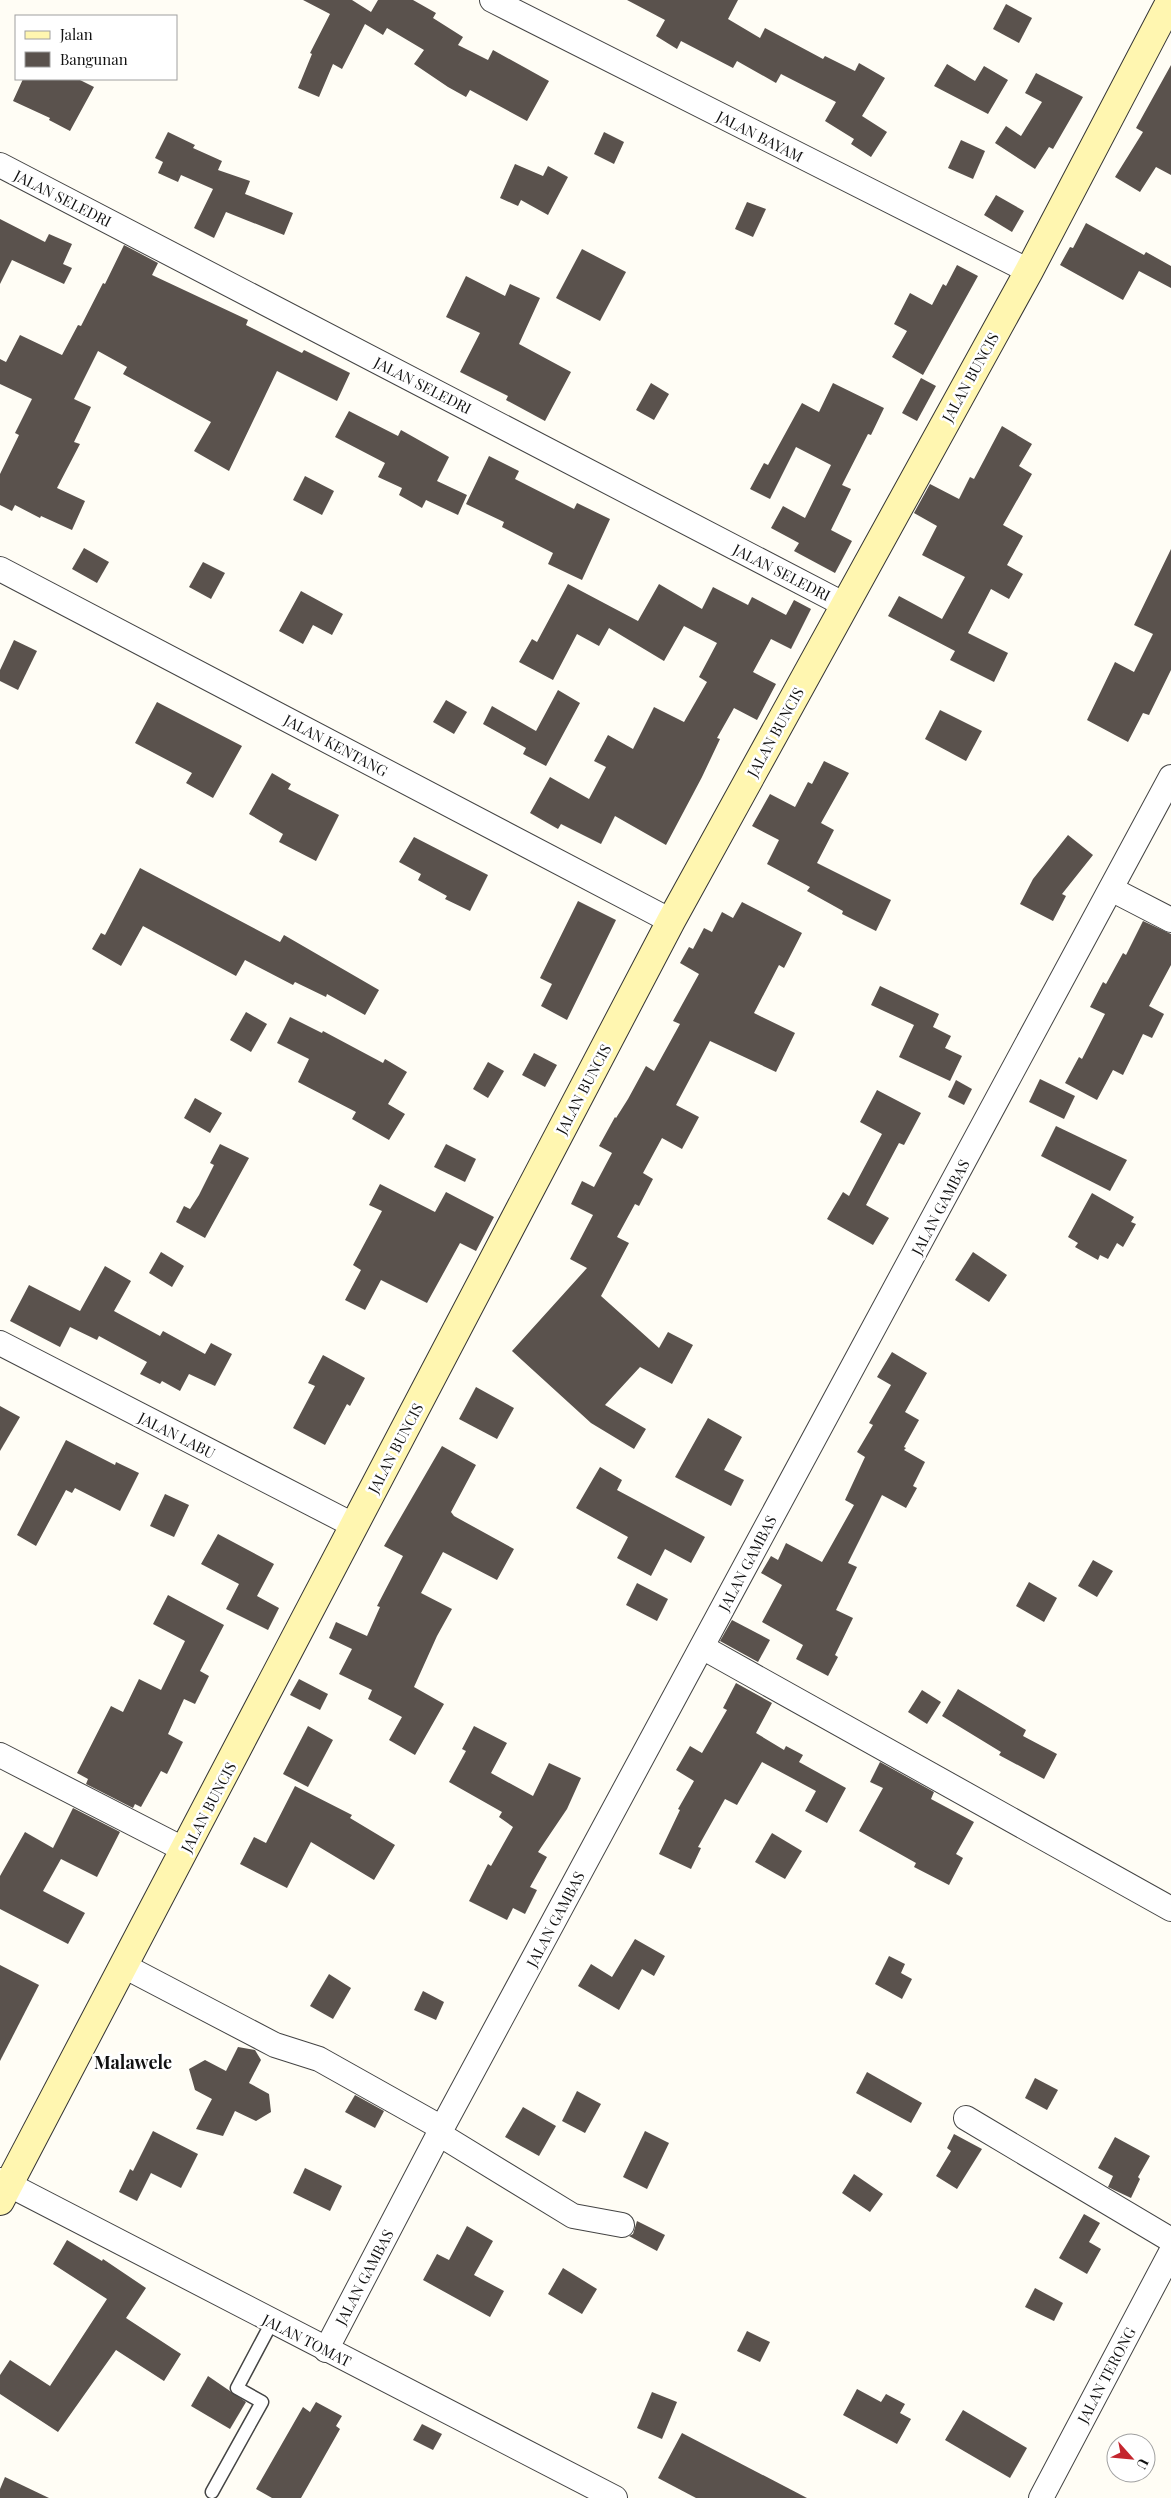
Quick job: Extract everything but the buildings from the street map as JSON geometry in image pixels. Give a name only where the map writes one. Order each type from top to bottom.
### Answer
[{"type":"street","name":"JALAN BAYAM","points":[[492,0],[1028,271]]},
{"type":"street","name":"JALAN BUNCIS","points":[[3,2189],[124,1966],[671,921],[1028,271],[1171,0]]},
{"type":"street","name":"JALAN SELEDRI","points":[[0,165],[845,605]]},
{"type":"street","name":"JALAN KENTANG","points":[[0,569],[671,921]]},
{"type":"street","name":"JALAN GAMBAS","points":[[326,2350],[441,2131],[1171,778]]},
{"type":"street","points":[[1111,889],[1171,920]]},
{"type":"street","name":"JALAN LABU","points":[[0,1343],[355,1526]]},
{"type":"street","points":[[702,1647],[1171,1909]]},
{"type":"street","points":[[0,1755],[185,1850]]},
{"type":"street","points":[[124,1966],[275,2045],[318,2059],[441,2131],[573,2216],[622,2225]]},
{"type":"street","points":[[966,2118],[1171,2240]]},
{"type":"street","name":"JALAN TOMAT","points":[[3,2189],[272,2322],[615,2498]]},
{"type":"street","name":"JALAN TERONG","points":[[1042,2498],[1171,2252]]},
{"type":"lane","points":[[212,2492],[262,2402],[237,2388],[272,2322]]},
{"type":"district","name":"Malawele","points":[[133,2062]]}]
